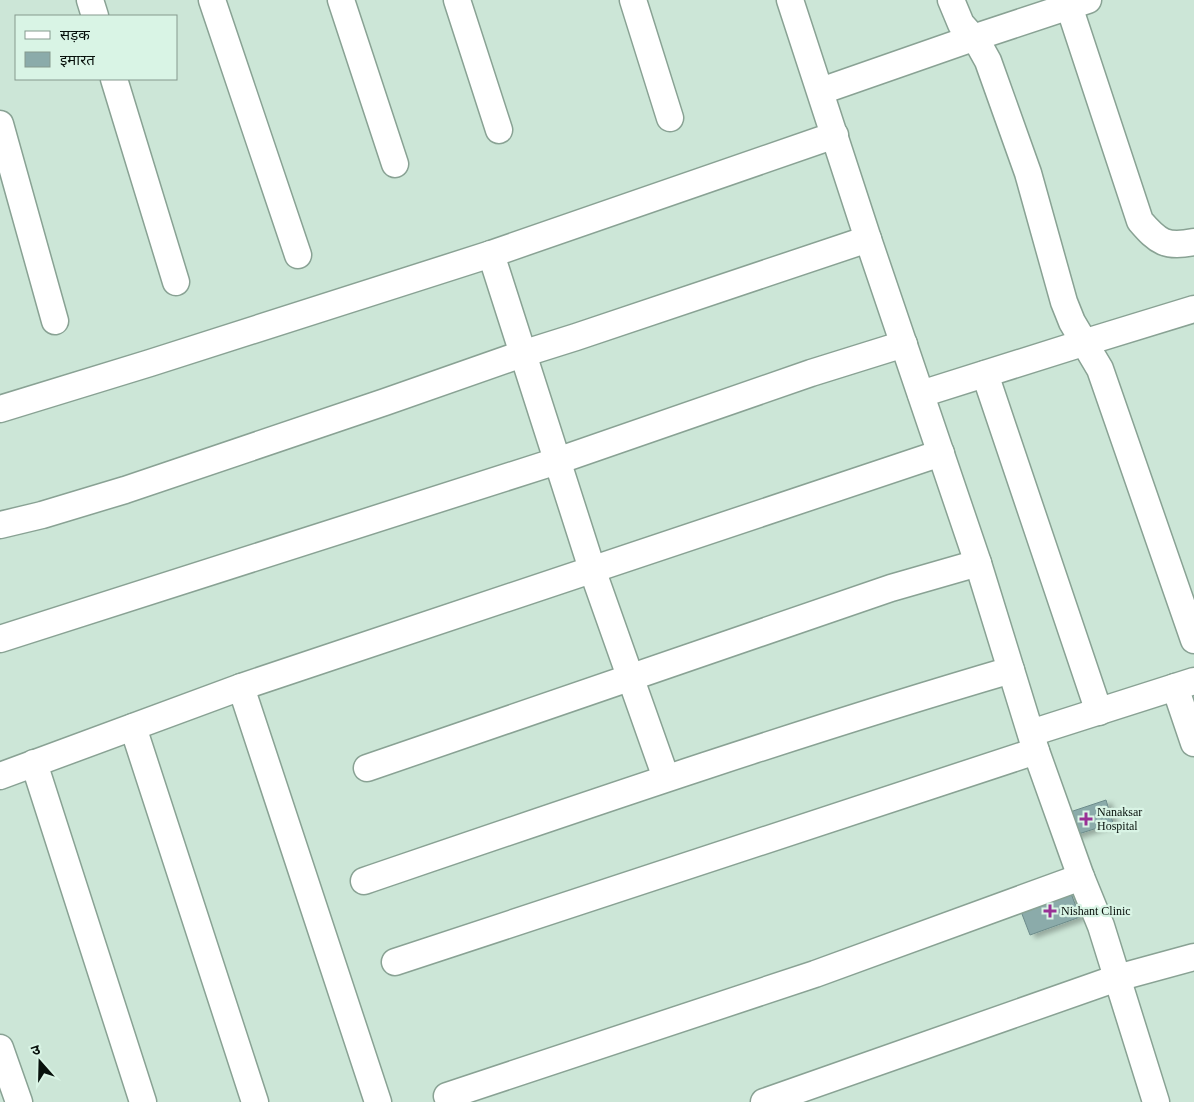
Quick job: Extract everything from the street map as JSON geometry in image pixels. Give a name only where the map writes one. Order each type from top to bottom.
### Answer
[{"type":"street","points":[[90,0],[95,15]]},
{"type":"street","points":[[212,0],[298,255]]},
{"type":"street","points":[[341,0],[395,164]]},
{"type":"street","points":[[458,0],[499,130]]},
{"type":"street","points":[[633,0],[670,118]]},
{"type":"street","points":[[790,0],[868,239],[978,563],[1034,742],[1081,877],[1101,926],[1156,1102]]},
{"type":"street","points":[[951,0],[961,24],[983,51],[988,61],[1028,173],[1064,302],[1083,343],[1100,369],[1194,640]]},
{"type":"street","points":[[821,91],[1078,3],[1140,221],[1159,239],[1169,244],[1180,245],[1194,242]]},
{"type":"street","points":[[114,80],[176,282]]},
{"type":"street","points":[[0,124],[55,321]]},
{"type":"street","points":[[0,409],[491,254],[835,135]]},
{"type":"street","points":[[0,525],[42,515],[125,490],[522,354],[868,239]]},
{"type":"street","points":[[491,254],[592,569],[666,778]]},
{"type":"street","points":[[920,394],[1194,309]]},
{"type":"street","points":[[0,639],[557,461],[811,373],[904,344]]},
{"type":"street","points":[[985,374],[1099,712]]},
{"type":"street","points":[[0,776],[241,687],[941,452]]},
{"type":"street","points":[[367,768],[891,588],[978,563]]},
{"type":"street","points":[[364,881],[666,778],[918,697],[1011,670]]},
{"type":"street","points":[[395,962],[1034,742],[1099,712],[1184,684],[1194,743]]},
{"type":"street","points":[[241,687],[378,1102]]},
{"type":"street","points":[[133,726],[255,1102]]},
{"type":"street","points":[[34,763],[143,1102]]},
{"type":"street","points":[[447,1096],[815,974],[1081,877]]},
{"type":"street","points":[[764,1102],[1117,978],[1194,957]]},
{"type":"street","points":[[0,1048],[19,1102]]},
{"type":"building","points":[[1106,800],[1113,823],[1069,837],[1061,815]]},
{"type":"building","points":[[1067,883],[1080,917],[1030,935],[1017,901]]},
{"type":"place","name":"Nanaksar Hospital","points":[[1086,819]]},
{"type":"place","name":"Nishant Clinic","points":[[1050,911]]}]
